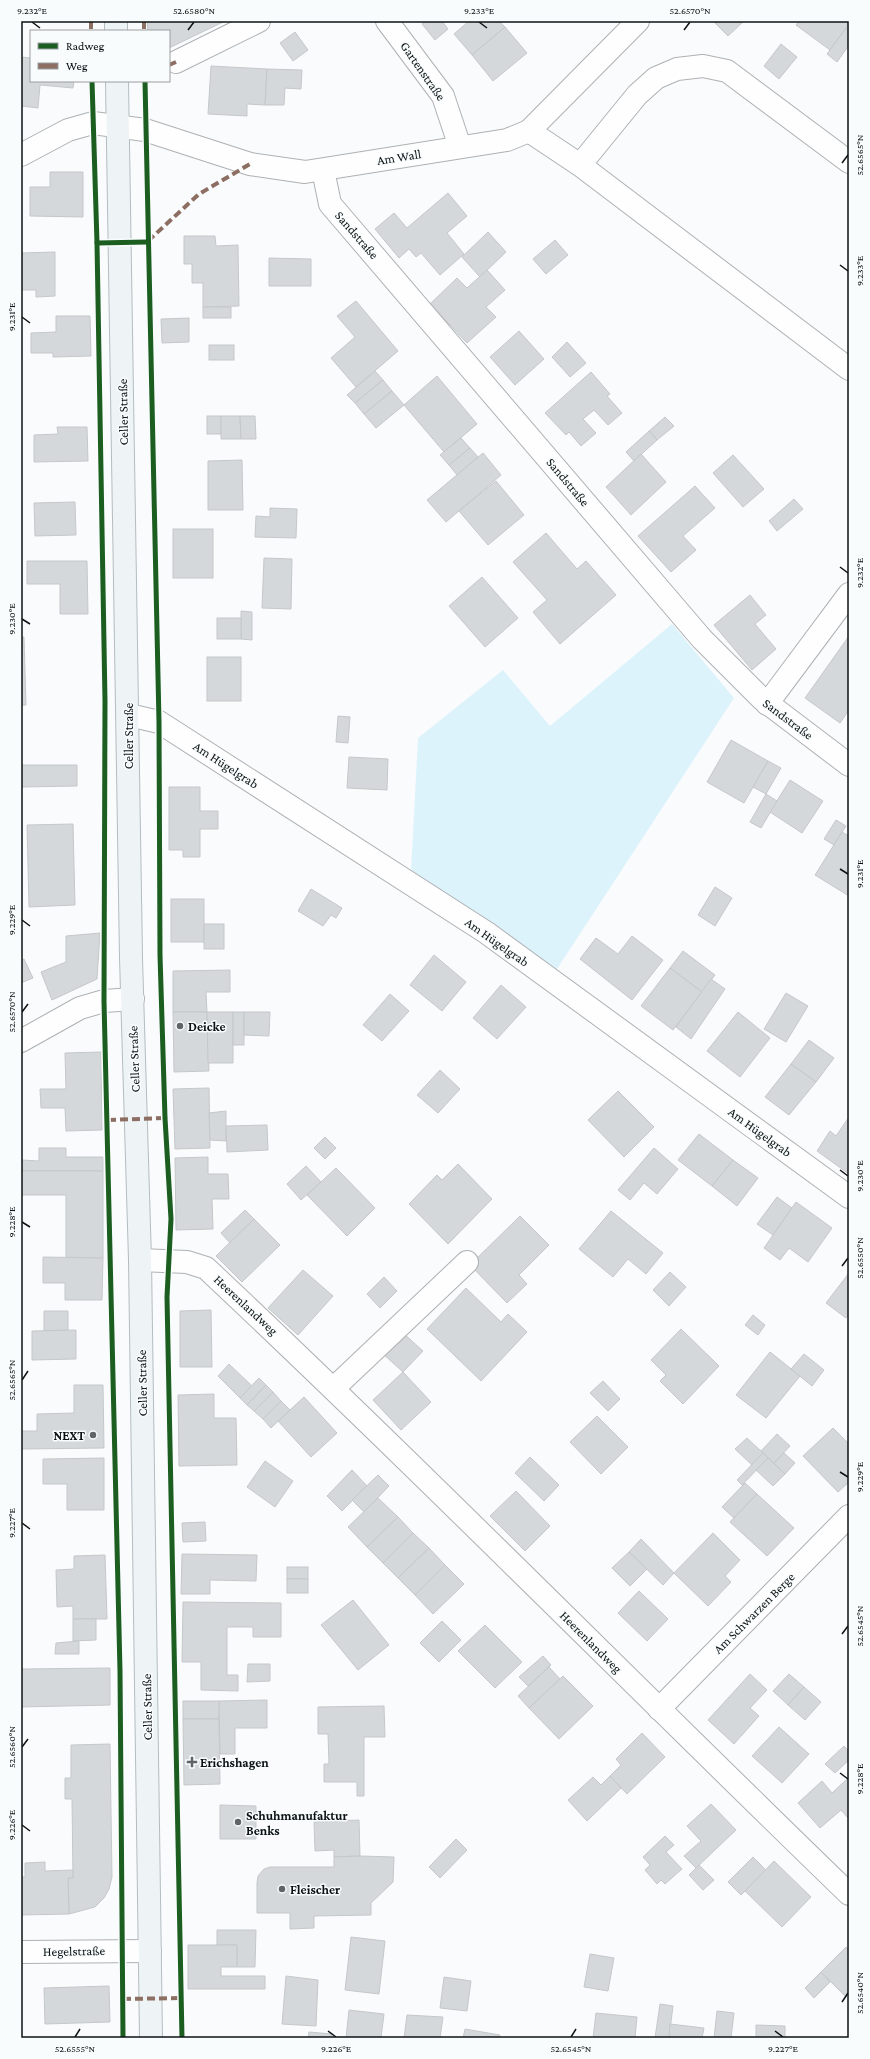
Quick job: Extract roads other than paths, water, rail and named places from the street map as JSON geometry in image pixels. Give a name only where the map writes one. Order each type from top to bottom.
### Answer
[{"type":"main road","name":"Celler Straße","points":[[117,82],[133,999],[140,1260],[151,2038]]},
{"type":"street","points":[[176,62],[259,21]]},
{"type":"street","name":"Gartenstraße","points":[[387,21],[443,96],[460,147]]},
{"type":"street","name":"Am Wall","points":[[21,155],[68,130],[93,123],[145,130],[250,164],[305,172],[507,140],[529,130],[638,21]]},
{"type":"street","points":[[580,165],[637,94],[656,78],[677,69],[703,66],[727,71],[849,162]]},
{"type":"street","points":[[529,130],[580,165],[849,369]]},
{"type":"street","name":"Sandstraße","points":[[323,170],[330,204],[702,639],[767,704],[849,765]]},
{"type":"street","points":[[767,704],[849,594]]},
{"type":"street","name":"Am Hügelgrab","points":[[129,715],[159,722],[487,933],[849,1197]]},
{"type":"street","points":[[21,1041],[80,1008],[104,1001],[133,999]]},
{"type":"street","name":"Heerenlandweg","points":[[140,1260],[187,1262],[206,1268],[334,1388],[659,1710],[849,1894]]},
{"type":"street","points":[[334,1388],[467,1262]]},
{"type":"street","name":"Am Schwarzen Berge","points":[[659,1710],[849,1516]]},
{"type":"street","name":"Hegelstraße","points":[[21,1952],[150,1950]]},
{"type":"place","name":"Deicke","points":[[180,1026]]},
{"type":"place","name":"NEXT","points":[[93,1435]]},
{"type":"place","name":"Erichshagen","points":[[192,1762]]},
{"type":"place","name":"Schuhmanufaktur Benks","points":[[238,1822]]},
{"type":"place","name":"Fleischer","points":[[282,1889]]}]
